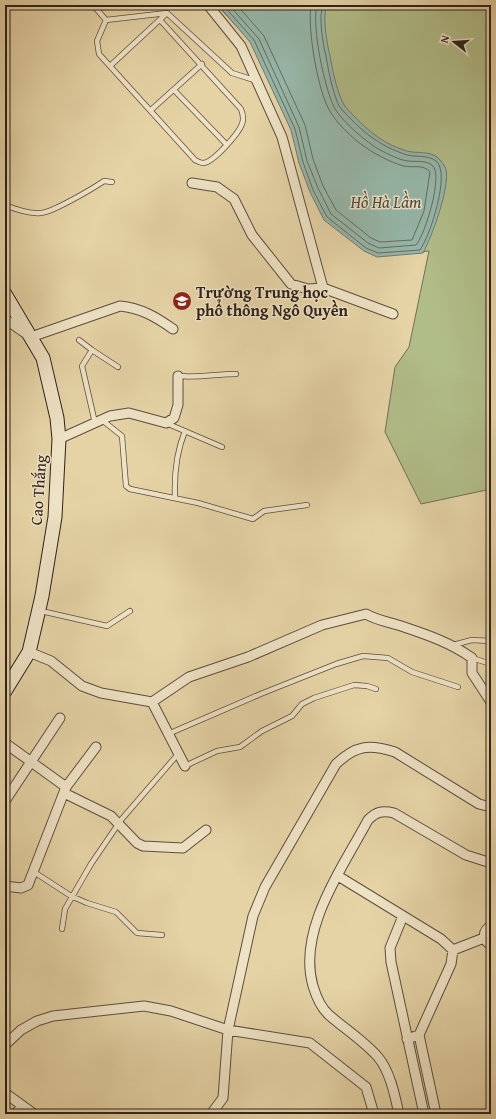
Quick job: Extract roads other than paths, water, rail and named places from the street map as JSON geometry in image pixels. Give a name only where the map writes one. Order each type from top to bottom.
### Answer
[{"type":"main road","name":"Cao Thắng","points":[[5,294],[43,358],[57,418],[59,439],[54,517],[39,611],[29,652],[5,691]]},
{"type":"street","points":[[208,5],[241,46],[282,137],[323,288]]},
{"type":"street","points":[[192,183],[216,187],[234,199],[252,235],[291,284],[308,289],[323,288],[393,314]]},
{"type":"street","points":[[5,319],[31,337],[120,306],[135,307],[150,314],[173,329]]},
{"type":"street","points":[[59,439],[110,416],[128,413],[166,423],[174,418],[178,405],[178,376]]},
{"type":"street","points":[[29,652],[51,662],[82,686],[101,693],[152,702],[189,677],[248,657],[322,625],[366,614],[376,620],[401,626],[453,645],[472,658],[472,673],[491,702]]},
{"type":"street","points":[[152,702],[185,766]]},
{"type":"street","points":[[5,801],[60,718]]},
{"type":"street","points":[[5,743],[32,762],[65,790],[101,810],[120,824],[137,843],[143,846],[180,849],[187,846],[206,830]]},
{"type":"street","points":[[5,886],[21,888],[28,885],[65,790],[96,747]]},
{"type":"street","points":[[211,1114],[223,1098],[228,1030],[253,916],[265,887],[336,764],[350,751],[366,747],[380,747],[395,752],[479,804],[491,807]]},
{"type":"street","points":[[399,1114],[392,1086],[379,1058],[328,1014],[316,996],[309,972],[310,946],[317,916],[368,820],[375,812],[385,810],[394,813],[466,855],[491,862]]},
{"type":"street","points":[[338,876],[441,939],[453,950]]},
{"type":"street","points":[[403,916],[390,948],[390,962],[424,1114]]},
{"type":"street","points":[[453,950],[488,941],[485,932],[491,926]]},
{"type":"street","points":[[436,1114],[419,1035],[451,964],[453,950]]},
{"type":"street","points":[[5,1045],[21,1030],[37,1021],[53,1016],[144,1006],[171,1011],[228,1030],[310,1043],[366,1087],[374,1114]]},
{"type":"street","points":[[407,1039],[419,1035]]},
{"type":"street","points":[[5,1093],[34,1114]]},
{"type":"street","points":[[15,1114],[24,1106]]},
{"type":"lane","points":[[93,5],[106,20]]},
{"type":"lane","points":[[106,20],[167,13],[232,73],[257,81]]},
{"type":"lane","points":[[110,66],[167,13]]},
{"type":"lane","points":[[106,20],[96,46],[99,54],[195,160],[200,162],[210,161],[227,145],[241,126],[243,114],[241,109],[202,64],[160,20]]},
{"type":"lane","points":[[151,110],[202,64]]},
{"type":"lane","points":[[174,90],[227,145]]},
{"type":"lane","points":[[5,205],[14,210],[40,213],[52,210],[104,182],[112,182]]},
{"type":"lane","points":[[79,340],[118,367]]},
{"type":"lane","points":[[92,350],[82,366],[99,422],[122,436],[126,486],[130,489],[175,498],[253,519],[264,511],[307,505]]},
{"type":"lane","points":[[178,376],[190,377],[212,374],[236,374]]},
{"type":"lane","points":[[166,423],[222,447]]},
{"type":"lane","points":[[175,498],[174,480],[176,460],[185,431]]},
{"type":"lane","points":[[39,611],[107,626],[130,611]]},
{"type":"lane","points":[[453,645],[472,640],[491,641]]},
{"type":"lane","points":[[168,734],[263,693],[336,664],[363,656],[388,658],[412,672],[458,687]]},
{"type":"lane","points":[[472,658],[491,664]]},
{"type":"lane","points":[[185,766],[217,751],[240,747],[262,731],[292,716],[302,704],[314,698],[354,685],[367,686],[376,689]]},
{"type":"lane","points":[[62,929],[65,909],[91,864],[120,824],[121,820],[178,754]]},
{"type":"lane","points":[[34,872],[72,896],[87,903],[116,912],[137,933],[162,935]]},
{"type":"water","name":"Hồ Hà Lầm","points":[[218,5],[327,5],[325,22],[328,44],[337,86],[345,106],[377,137],[391,145],[407,151],[432,154],[439,159],[446,169],[447,177],[443,199],[431,235],[423,253],[377,257],[364,251],[324,220],[310,192],[299,163],[291,130],[250,42]]},
{"type":"place","name":"Trường Trung học phổ thông Ngô Quyền","points":[[182,301]]}]
